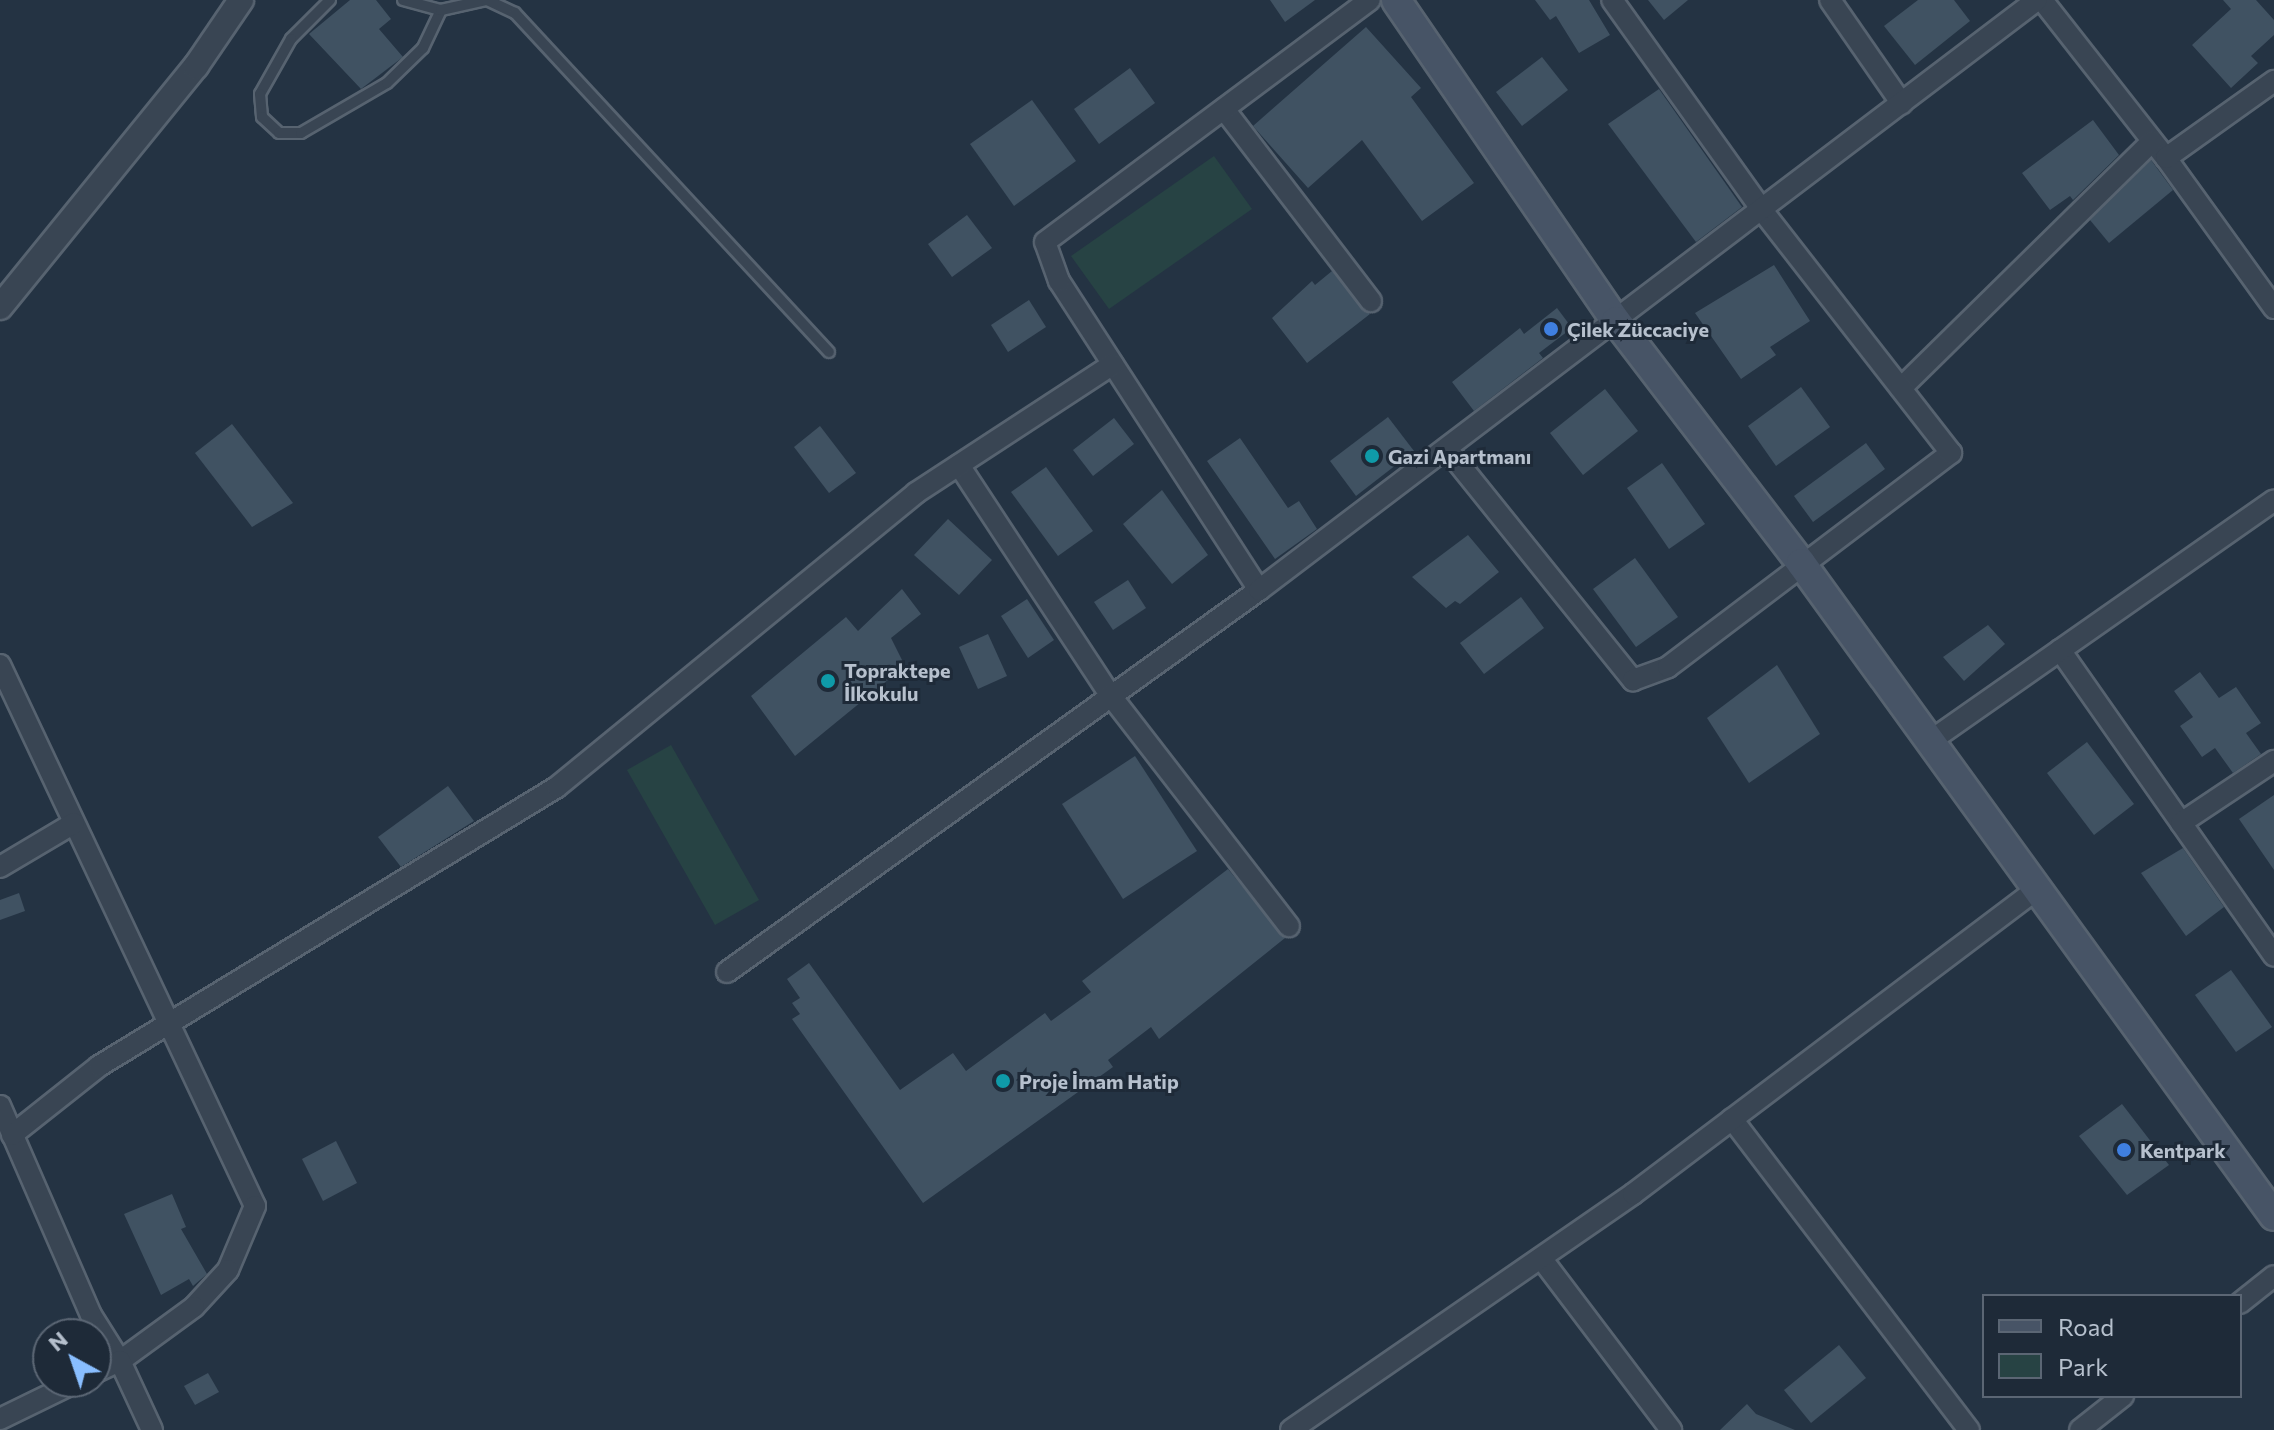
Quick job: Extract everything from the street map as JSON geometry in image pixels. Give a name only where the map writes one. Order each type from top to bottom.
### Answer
[{"type":"main road","points":[[1396,0],[1616,321],[1801,563],[2274,1216]]},
{"type":"street","points":[[0,307],[196,66],[241,0]]},
{"type":"street","points":[[1259,590],[1059,281],[1045,242],[1370,0]]},
{"type":"street","points":[[1447,449],[1633,680],[1668,667],[1801,563],[1951,453],[1762,210],[1612,0]]},
{"type":"street","points":[[1830,0],[1902,104]]},
{"type":"street","points":[[727,972],[1259,590],[2040,0],[2166,158],[2274,308]]},
{"type":"street","points":[[2166,158],[2274,81]]},
{"type":"street","points":[[1224,109],[1371,301]]},
{"type":"street","points":[[1901,388],[2152,141]]},
{"type":"street","points":[[12,1135],[99,1066],[557,787],[916,493],[1113,364]]},
{"type":"street","points":[[959,465],[1111,696],[1289,926]]},
{"type":"street","points":[[1929,742],[2274,500]]},
{"type":"street","points":[[2060,650],[2274,956]]},
{"type":"street","points":[[0,665],[255,1206],[228,1270],[194,1307],[112,1365]]},
{"type":"street","points":[[2181,823],[2274,761]]},
{"type":"street","points":[[0,867],[74,823]]},
{"type":"street","points":[[1291,1430],[1541,1258],[1732,1119],[2037,889]]},
{"type":"street","points":[[0,1106],[91,1315],[120,1361],[152,1430]]},
{"type":"street","points":[[1732,1119],[1969,1430]]},
{"type":"street","points":[[1541,1258],[1671,1430]]},
{"type":"street","points":[[2242,1301],[2274,1276]]},
{"type":"street","points":[[0,1419],[43,1398]]},
{"type":"street","points":[[2080,1430],[2120,1398]]},
{"type":"lane","points":[[330,0],[291,39],[260,94],[262,117],[279,133],[301,133],[387,83],[423,48],[441,10]]},
{"type":"lane","points":[[403,0],[441,10],[487,0],[515,13],[829,352]]},
{"type":"green space","points":[[1214,156],[1252,209],[1109,309],[1071,256]]},
{"type":"green space","points":[[671,745],[759,900],[715,925],[627,770]]},
{"type":"building","points":[[350,0],[376,0],[391,19],[379,29],[403,57],[361,89],[309,34]]},
{"type":"building","points":[[1270,0],[1315,0],[1285,22]]},
{"type":"building","points":[[1535,0],[1589,0],[1610,35],[1579,53],[1556,16],[1550,20]]},
{"type":"building","points":[[1648,0],[1688,0],[1664,20]]},
{"type":"building","points":[[1918,0],[1954,0],[1970,21],[1915,65],[1884,26]]},
{"type":"building","points":[[2223,0],[2256,0],[2274,20],[2274,35],[2251,56],[2258,63],[2231,88],[2192,45],[2231,9]]},
{"type":"building","points":[[1366,27],[1421,88],[1411,97],[1474,183],[1422,221],[1362,140],[1308,188],[1253,126]]},
{"type":"building","points":[[1542,57],[1568,90],[1522,126],[1496,92]]},
{"type":"building","points":[[1130,68],[1155,103],[1099,144],[1074,109]]},
{"type":"building","points":[[1659,89],[1742,207],[1696,242],[1608,124]]},
{"type":"building","points":[[1032,100],[1076,161],[1014,206],[970,144]]},
{"type":"building","points":[[2093,120],[2119,155],[2073,200],[2070,196],[2050,210],[2022,173]]},
{"type":"building","points":[[2151,160],[2173,190],[2109,243],[2090,220]]},
{"type":"building","points":[[967,215],[992,248],[952,277],[928,244]]},
{"type":"building","points":[[1774,265],[1810,321],[1770,347],[1776,355],[1741,379],[1695,313]]},
{"type":"building","points":[[1332,271],[1370,314],[1307,363],[1272,318],[1312,281],[1315,285]]},
{"type":"building","points":[[1029,300],[1046,327],[1008,352],[991,325]]},
{"type":"building","points":[[1557,308],[1572,328],[1539,353],[1543,358],[1474,411],[1452,382],[1520,328],[1524,334]]},
{"type":"building","points":[[1801,387],[1830,427],[1776,466],[1748,426]]},
{"type":"building","points":[[1605,389],[1638,431],[1583,475],[1550,433]]},
{"type":"building","name":"Gazi Apartmanı","points":[[1388,417],[1414,451],[1356,496],[1330,461]]},
{"type":"building","points":[[1114,418],[1134,444],[1093,476],[1073,450]]},
{"type":"building","points":[[232,424],[293,503],[252,527],[195,453]]},
{"type":"building","points":[[820,426],[856,473],[829,493],[794,447]]},
{"type":"building","points":[[1240,438],[1288,508],[1299,501],[1317,529],[1275,559],[1207,461]]},
{"type":"building","points":[[1866,443],[1885,469],[1813,522],[1794,496]]},
{"type":"building","points":[[1662,463],[1705,524],[1669,549],[1627,488]]},
{"type":"building","points":[[1046,467],[1093,531],[1058,556],[1011,492]]},
{"type":"building","points":[[1162,490],[1208,555],[1172,584],[1123,524]]},
{"type":"building","points":[[948,519],[992,560],[959,595],[914,555]]},
{"type":"building","points":[[1468,535],[1499,572],[1460,604],[1455,601],[1446,608],[1412,577]]},
{"type":"building","points":[[1635,558],[1678,617],[1636,647],[1593,589]]},
{"type":"building","points":[[1128,580],[1146,608],[1113,630],[1094,602]]},
{"type":"building","name":"Topraktepe İlkokulu","points":[[902,589],[921,614],[891,638],[905,666],[795,756],[751,696],[846,617],[858,631]]},
{"type":"building","points":[[1521,597],[1544,628],[1484,674],[1460,643]]},
{"type":"building","points":[[1027,599],[1054,640],[1028,658],[1001,616]]},
{"type":"building","points":[[1988,625],[2005,644],[1964,681],[1943,657]]},
{"type":"building","points":[[988,634],[1007,676],[978,689],[959,647]]},
{"type":"building","points":[[1777,665],[1820,734],[1749,783],[1707,718]]},
{"type":"building","points":[[2200,672],[2219,698],[2236,687],[2261,723],[2246,733],[2261,754],[2233,773],[2215,748],[2202,757],[2180,726],[2193,717],[2174,691]]},
{"type":"building","points":[[2087,742],[2134,804],[2094,835],[2047,773]]},
{"type":"building","points":[[1135,756],[1197,851],[1123,899],[1062,804]]},
{"type":"building","points":[[448,786],[474,821],[401,867],[378,837]]},
{"type":"building","points":[[2274,795],[2274,870],[2239,819]]},
{"type":"building","points":[[2183,848],[2224,907],[2186,936],[2141,873]]},
{"type":"building","points":[[1228,869],[1285,938],[1159,1039],[1151,1027],[1108,1060],[1113,1067],[923,1203],[792,1019],[800,1014],[792,1003],[800,998],[787,979],[809,963],[900,1090],[953,1053],[966,1071],[1045,1013],[1051,1021],[1091,992],[1082,981]]},
{"type":"building","points":[[19,893],[25,911],[0,920],[0,900]]},
{"type":"building","points":[[2231,970],[2272,1027],[2236,1052],[2195,995]]},
{"type":"building","name":"Kentpark","points":[[2122,1104],[2169,1165],[2127,1195],[2079,1136]]},
{"type":"building","points":[[336,1141],[357,1183],[323,1201],[302,1159]]},
{"type":"building","points":[[172,1194],[186,1227],[181,1229],[207,1274],[193,1286],[189,1279],[161,1295],[124,1214]]},
{"type":"building","points":[[1839,1345],[1866,1378],[1811,1423],[1784,1390]]},
{"type":"building","points":[[208,1373],[219,1392],[195,1405],[184,1386]]},
{"type":"building","points":[[1747,1404],[1756,1414],[1795,1430],[1720,1430]]},
{"type":"place","name":"Çilek Züccaciye","points":[[1551,329]]},
{"type":"place","name":"Gazi Apartmanı","points":[[1372,456]]},
{"type":"place","name":"Topraktepe İlkokulu","points":[[828,681]]},
{"type":"place","name":"Proje İmam Hatip","points":[[1003,1081]]},
{"type":"place","name":"Kentpark","points":[[2124,1150]]}]
